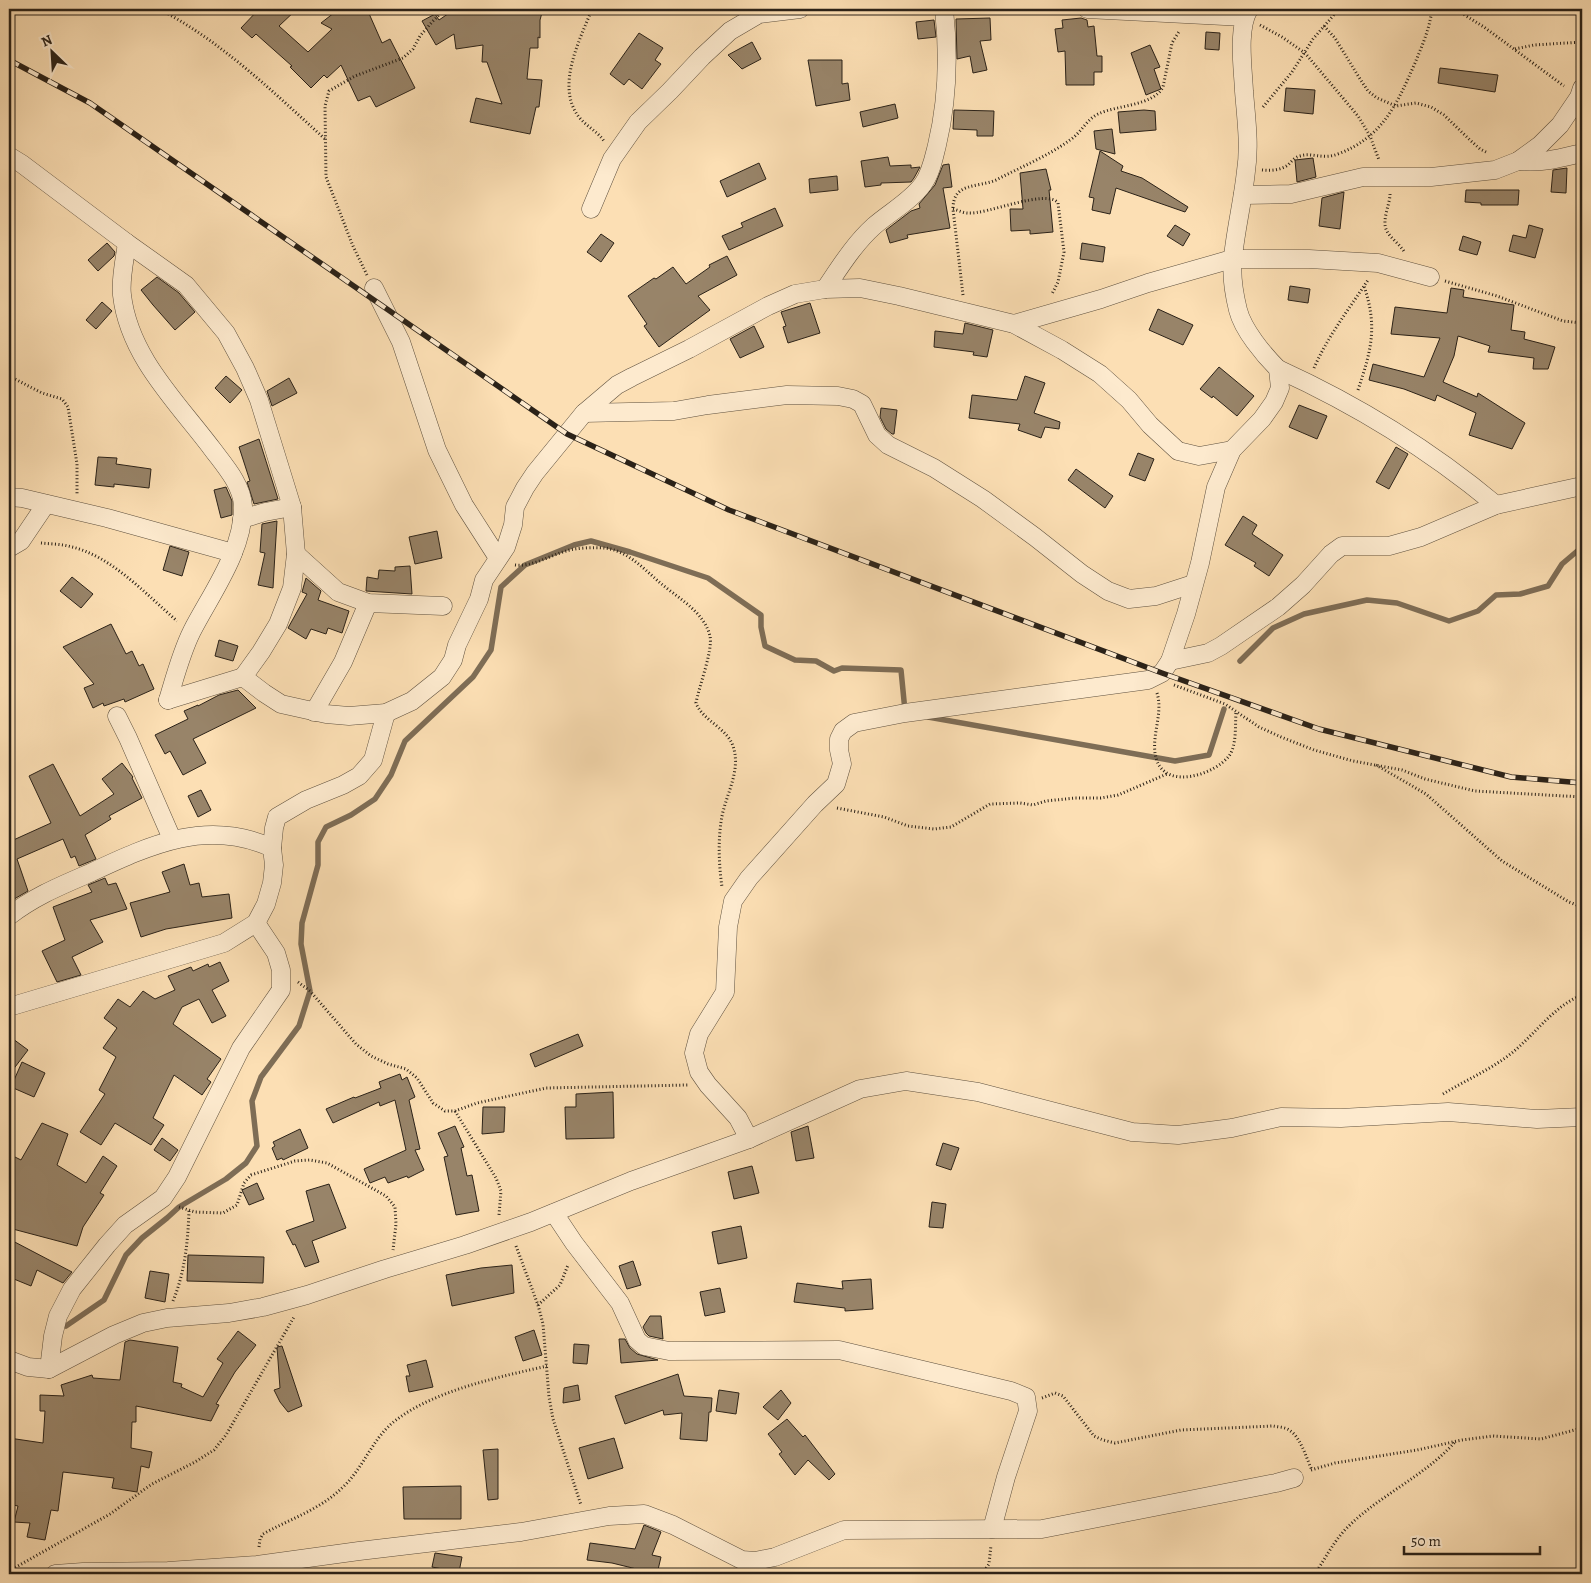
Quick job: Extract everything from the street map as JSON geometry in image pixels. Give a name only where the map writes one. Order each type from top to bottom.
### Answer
[{"type":"street","points":[[591,209],[612,160],[638,122],[702,57],[730,31],[759,14],[800,9]]},
{"type":"street","points":[[825,289],[861,238],[910,198],[924,183],[934,159],[944,117],[947,83],[947,38],[944,9]]},
{"type":"street","points":[[1088,9],[1188,14],[1246,13],[1243,62],[1247,169],[1232,259],[1238,312],[1260,350],[1278,370],[1308,383],[1399,434],[1462,477],[1496,505]]},
{"type":"street","points":[[1243,195],[1291,194],[1354,179],[1431,176],[1495,170],[1518,161],[1540,145],[1560,125],[1581,92]]},
{"type":"street","points":[[1518,161],[1557,160],[1582,153]]},
{"type":"street","points":[[9,156],[186,285],[226,333],[245,368],[259,400],[292,507],[296,554],[292,588],[278,624],[261,652],[243,677],[168,700],[177,668],[191,634],[233,553],[242,519],[243,504],[236,483],[188,417],[162,386],[138,347],[126,320],[121,293],[127,243]]},
{"type":"street","points":[[1014,324],[1232,259],[1309,259],[1378,263],[1430,277]]},
{"type":"street","points":[[374,288],[401,342],[437,450],[464,505],[498,558]]},
{"type":"street","points":[[243,677],[282,704],[338,716],[386,713],[412,701],[442,677],[453,660],[457,645],[479,599],[484,580],[506,547],[516,507],[525,488],[584,413],[617,385],[768,306],[795,294],[825,289],[860,288],[965,311],[1014,324],[1062,350],[1100,374],[1129,400],[1150,425],[1178,451],[1199,456],[1232,450]]},
{"type":"street","points":[[749,1138],[738,1118],[708,1085],[700,1072],[694,1054],[699,1034],[725,992],[728,927],[733,902],[749,878],[814,804],[836,784],[842,764],[839,739],[843,730],[854,723],[905,712],[1152,678],[1162,673],[1170,661],[1186,614],[1200,562],[1216,487],[1232,450],[1262,419],[1274,402],[1280,388],[1278,370]]},
{"type":"street","points":[[584,413],[674,411],[787,395],[838,396],[853,399],[862,404],[877,435],[888,445],[934,468],[983,499],[1082,574],[1108,591],[1129,599],[1156,596],[1193,584]]},
{"type":"street","points":[[1170,661],[1208,653],[1220,646],[1278,607],[1303,585],[1331,554],[1342,546],[1389,546],[1413,539],[1496,505],[1582,486]]},
{"type":"street","points":[[9,497],[22,498],[107,518],[233,553]]},
{"type":"street","points":[[15,545],[46,504]]},
{"type":"street","points":[[242,519],[292,507]]},
{"type":"street","points":[[296,554],[338,592],[368,603],[443,606]]},
{"type":"street","points":[[314,712],[343,662],[368,603]]},
{"type":"street","points":[[9,1007],[224,943],[256,923],[266,904],[272,883],[274,865],[272,848],[277,817],[306,800],[359,776],[372,760],[386,713]]},
{"type":"street","points":[[117,716],[172,839]]},
{"type":"street","points":[[9,916],[38,895],[124,856],[172,839],[233,835],[254,840],[272,848]]},
{"type":"street","points":[[49,1369],[53,1336],[58,1316],[72,1289],[107,1245],[125,1226],[163,1198],[177,1177],[241,1048],[281,990],[281,970],[276,953],[256,923]]},
{"type":"street","points":[[9,1360],[28,1367],[49,1369],[114,1335],[143,1323],[167,1318],[229,1313],[263,1307],[307,1295],[505,1231],[554,1213],[631,1181],[749,1138],[860,1089],[906,1081],[978,1092],[1132,1132],[1178,1135],[1232,1128],[1281,1117],[1341,1118],[1448,1112],[1537,1119],[1582,1117]]},
{"type":"street","points":[[554,1213],[574,1243],[611,1289],[620,1303],[636,1340],[644,1346],[669,1351],[839,1350],[1002,1388],[1026,1397],[1028,1411],[1006,1477],[992,1529]]},
{"type":"street","points":[[55,1574],[83,1572],[168,1572],[257,1565],[522,1532],[609,1516],[644,1514],[673,1524],[744,1567],[844,1530],[1042,1529],[1294,1478]]},
{"type":"path","points":[[159,9],[184,22],[256,77],[325,139]]},
{"type":"path","points":[[374,288],[353,246],[326,177],[325,106],[329,91],[355,76],[403,58],[414,49],[420,36],[445,9]]},
{"type":"path","points":[[592,9],[568,77],[568,94],[571,105],[578,116],[584,123],[596,131],[608,146],[612,160]]},
{"type":"path","points":[[1246,124],[1278,91],[1338,9]]},
{"type":"path","points":[[1247,169],[1265,171],[1278,169],[1287,165],[1298,156],[1304,155],[1328,157],[1339,154],[1370,136],[1396,106],[1423,44],[1431,20],[1432,9]]},
{"type":"path","points":[[1455,9],[1464,13],[1514,49],[1581,92]]},
{"type":"path","points":[[1246,13],[1305,53],[1358,116],[1370,136],[1386,177],[1390,197],[1385,222],[1386,230],[1400,244],[1408,259],[1409,270]]},
{"type":"path","points":[[965,311],[953,209],[953,199],[957,192],[964,188],[987,184],[1057,148],[1072,139],[1097,115],[1151,99],[1160,93],[1172,44],[1188,14]]},
{"type":"path","points":[[1324,26],[1335,38],[1368,91],[1377,98],[1396,106],[1416,103],[1431,107],[1444,114],[1456,128],[1480,149],[1518,161]]},
{"type":"path","points":[[1514,49],[1534,45],[1582,42]]},
{"type":"path","points":[[953,209],[969,214],[1051,198],[1058,203],[1064,252],[1058,282],[1040,317]]},
{"type":"path","points":[[1308,383],[1320,353],[1378,263]]},
{"type":"path","points":[[1430,277],[1497,296],[1563,321],[1582,323]]},
{"type":"path","points":[[1353,408],[1371,348],[1373,323],[1370,304],[1364,286]]},
{"type":"path","points":[[9,376],[42,393],[62,399],[68,407],[77,464],[78,493],[74,510]]},
{"type":"path","points":[[15,545],[72,546],[94,555],[124,574],[191,634]]},
{"type":"path","points":[[498,558],[516,566],[531,564],[568,550],[604,548],[623,554],[644,567],[703,621],[710,637],[696,703],[700,710],[730,739],[734,747],[735,757],[731,789],[721,822],[720,864],[723,893]]},
{"type":"path","points":[[1152,678],[1159,698],[1159,717],[1154,746],[1157,762],[1167,774],[1178,777],[1190,777],[1220,766],[1233,749],[1236,712]]},
{"type":"path","points":[[1152,678],[1225,704],[1266,730],[1314,750],[1354,761],[1402,770],[1425,779],[1475,791],[1582,797]]},
{"type":"path","points":[[1373,764],[1426,794],[1502,861],[1554,893],[1582,907]]},
{"type":"path","points":[[814,804],[884,817],[908,826],[934,829],[951,827],[990,804],[1020,803],[1033,805],[1046,801],[1075,798],[1101,798],[1118,795],[1167,774]]},
{"type":"path","points":[[281,970],[310,991],[356,1044],[371,1056],[388,1064],[406,1069],[417,1078],[433,1104],[445,1111],[456,1111],[477,1103],[546,1088],[708,1085]]},
{"type":"path","points":[[1440,1095],[1513,1052],[1558,1010],[1582,995]]},
{"type":"path","points":[[456,1111],[496,1178],[501,1191],[505,1231],[538,1305],[543,1324],[549,1397],[553,1419],[585,1520]]},
{"type":"path","points":[[163,1198],[189,1210],[223,1213],[237,1205],[244,1183],[251,1175],[295,1161],[310,1160],[327,1163],[386,1196],[394,1206],[396,1224],[393,1248],[384,1269]]},
{"type":"path","points":[[167,1318],[177,1291],[183,1266],[188,1241],[189,1210]]},
{"type":"path","points":[[538,1305],[560,1284],[567,1269],[574,1243]]},
{"type":"path","points":[[9,1571],[110,1514],[152,1484],[214,1450],[226,1435],[307,1295]]},
{"type":"path","points":[[257,1565],[260,1539],[263,1534],[316,1508],[343,1488],[362,1464],[377,1438],[396,1420],[431,1400],[473,1385],[547,1366]]},
{"type":"path","points":[[1026,1397],[1044,1398],[1055,1393],[1063,1396],[1094,1436],[1115,1443],[1181,1430],[1273,1426],[1284,1428],[1291,1431],[1298,1441],[1312,1470]]},
{"type":"path","points":[[1294,1478],[1335,1462],[1493,1436],[1541,1439],[1582,1428]]},
{"type":"path","points":[[1315,1574],[1330,1549],[1344,1531],[1434,1463],[1456,1441]]},
{"type":"path","points":[[982,1574],[989,1564],[992,1529]]},
{"type":"building","points":[[259,9],[297,9],[279,26],[308,52],[332,29],[321,23],[339,9],[367,9],[382,43],[390,39],[415,88],[376,107],[370,96],[358,101],[341,65],[327,78],[324,75],[311,88],[290,67],[292,66],[256,34],[252,38],[241,28]]},
{"type":"building","points":[[455,9],[543,9],[540,20],[538,48],[530,48],[527,79],[542,80],[539,107],[536,107],[530,134],[470,122],[476,98],[502,104],[487,62],[482,62],[483,45],[456,49],[454,34],[436,45],[422,21],[435,14],[439,20]]},
{"type":"building","points":[[990,18],[991,40],[980,41],[987,70],[973,73],[970,56],[957,59],[956,19]]},
{"type":"building","points":[[1081,18],[1087,20],[1088,27],[1094,26],[1097,56],[1102,56],[1102,72],[1094,72],[1094,85],[1066,85],[1065,51],[1058,52],[1055,29],[1063,28],[1062,20]]},
{"type":"building","points":[[934,20],[936,37],[918,39],[916,22]]},
{"type":"building","points":[[1206,32],[1220,33],[1219,50],[1205,49]]},
{"type":"building","points":[[639,33],[663,48],[655,60],[661,64],[642,89],[629,79],[624,85],[610,74]]},
{"type":"building","points":[[752,42],[761,59],[742,69],[728,55]]},
{"type":"building","points":[[1150,45],[1160,67],[1154,69],[1161,89],[1146,95],[1131,53]]},
{"type":"building","points":[[808,60],[842,60],[842,84],[848,83],[850,100],[816,106]]},
{"type":"building","points":[[1440,68],[1498,75],[1495,92],[1438,83]]},
{"type":"building","points":[[1286,88],[1315,90],[1313,114],[1284,111]]},
{"type":"building","points":[[895,104],[898,118],[863,127],[860,112]]},
{"type":"building","points":[[954,110],[994,111],[993,136],[977,136],[977,130],[953,129]]},
{"type":"building","points":[[1155,111],[1156,130],[1120,133],[1118,112]]},
{"type":"building","points":[[1112,129],[1115,154],[1096,149],[1094,131]]},
{"type":"building","points":[[1100,151],[1123,166],[1121,171],[1142,178],[1188,207],[1185,212],[1116,188],[1110,214],[1092,210],[1094,198],[1089,197]]},
{"type":"building","points":[[888,157],[890,166],[911,165],[911,168],[920,167],[911,182],[881,183],[881,185],[865,187],[861,161]]},
{"type":"building","points":[[1313,158],[1316,177],[1297,182],[1295,160]]},
{"type":"building","points":[[759,163],[766,179],[727,197],[720,181]]},
{"type":"building","points":[[949,164],[952,187],[943,188],[950,228],[907,235],[908,238],[890,243],[886,230],[911,211],[920,208],[919,204],[935,185],[943,165]]},
{"type":"building","points":[[1567,168],[1566,193],[1551,192],[1553,170]]},
{"type":"building","points":[[1046,169],[1051,190],[1049,190],[1053,232],[1030,234],[1030,230],[1011,231],[1010,209],[1023,209],[1020,173]]},
{"type":"building","points":[[837,176],[838,190],[810,193],[809,179]]},
{"type":"building","points":[[1466,190],[1519,190],[1518,205],[1481,205],[1481,203],[1465,202]]},
{"type":"building","points":[[1344,192],[1340,229],[1319,226],[1322,198]]},
{"type":"building","points":[[775,208],[783,226],[729,250],[722,236],[743,227],[741,223]]},
{"type":"building","points":[[1175,225],[1190,234],[1183,246],[1167,236]]},
{"type":"building","points":[[1529,225],[1543,229],[1535,258],[1509,251],[1513,235],[1526,238]]},
{"type":"building","points":[[601,234],[614,243],[601,262],[587,252]]},
{"type":"building","points":[[1463,236],[1481,242],[1477,255],[1459,250]]},
{"type":"building","points":[[107,243],[115,252],[114,256],[98,271],[88,260]]},
{"type":"building","points":[[1082,243],[1105,247],[1103,262],[1080,259]]},
{"type":"building","points":[[727,256],[737,275],[698,296],[710,310],[659,347],[644,326],[647,324],[628,296],[673,267],[686,284],[710,267],[709,265]]},
{"type":"building","points":[[157,277],[179,293],[195,312],[175,330],[141,290]]},
{"type":"building","points":[[1290,286],[1310,289],[1308,303],[1288,300]]},
{"type":"building","points":[[1451,288],[1464,290],[1463,297],[1514,305],[1511,330],[1525,332],[1524,339],[1555,347],[1548,369],[1533,369],[1534,358],[1488,352],[1490,346],[1458,336],[1454,356],[1443,382],[1477,397],[1478,393],[1525,423],[1512,449],[1469,435],[1476,413],[1437,395],[1435,401],[1404,389],[1369,380],[1373,364],[1424,377],[1440,338],[1391,334],[1395,307],[1447,313]]},
{"type":"building","points":[[102,302],[112,311],[96,329],[86,320]]},
{"type":"building","points":[[810,303],[820,333],[788,343],[783,327],[786,326],[781,312]]},
{"type":"building","points":[[1158,309],[1193,325],[1183,345],[1149,330]]},
{"type":"building","points":[[965,323],[993,330],[987,357],[973,355],[974,352],[934,347],[935,331],[963,334]]},
{"type":"building","points":[[754,326],[764,347],[740,358],[730,339]]},
{"type":"building","points":[[1219,367],[1254,396],[1237,416],[1213,396],[1212,398],[1200,389]]},
{"type":"building","points":[[226,376],[242,390],[230,403],[215,388]]},
{"type":"building","points":[[1025,376],[1045,383],[1034,413],[1060,422],[1059,429],[1045,427],[1041,438],[1018,430],[1020,424],[969,418],[972,395],[1017,400]]},
{"type":"building","points":[[289,378],[297,393],[272,406],[267,391]]},
{"type":"building","points":[[1299,405],[1327,416],[1317,439],[1289,427]]},
{"type":"building","points":[[881,408],[897,410],[894,434],[886,429],[880,417]]},
{"type":"building","points":[[259,439],[278,499],[254,504],[247,482],[250,481],[239,447]]},
{"type":"building","points":[[1396,447],[1408,454],[1389,489],[1376,482]]},
{"type":"building","points":[[1138,453],[1154,459],[1145,481],[1129,475]]},
{"type":"building","points":[[98,457],[117,458],[116,464],[151,469],[149,488],[114,484],[114,487],[95,485]]},
{"type":"building","points":[[1076,469],[1113,496],[1105,508],[1068,480]]},
{"type":"building","points":[[226,487],[232,501],[232,515],[221,518],[214,490]]},
{"type":"building","points":[[1243,516],[1257,525],[1252,534],[1283,555],[1269,576],[1254,566],[1256,563],[1225,545]]},
{"type":"building","points":[[277,521],[273,588],[258,585],[265,553],[260,552],[262,524]]},
{"type":"building","points":[[437,531],[442,558],[415,564],[409,537]]},
{"type":"building","points":[[170,546],[189,552],[182,576],[163,570]]},
{"type":"building","points":[[410,566],[412,594],[366,591],[367,577],[378,579],[379,570],[395,571],[395,567]]},
{"type":"building","points":[[72,577],[93,594],[81,608],[60,591]]},
{"type":"building","points":[[306,578],[321,591],[318,600],[349,611],[342,633],[328,628],[326,634],[311,629],[306,639],[288,628],[307,594],[302,592]]},
{"type":"building","points":[[111,624],[126,654],[132,651],[139,666],[143,664],[154,689],[125,702],[124,699],[104,706],[103,703],[93,708],[84,688],[94,684],[63,647]]},
{"type":"building","points":[[219,640],[238,646],[233,661],[215,656]]},
{"type":"building","points":[[238,690],[256,708],[193,739],[206,763],[183,775],[170,751],[165,754],[155,735],[188,719],[184,711],[219,695]]},
{"type":"building","points":[[122,763],[133,777],[142,798],[109,816],[111,819],[85,835],[96,859],[79,866],[75,856],[71,858],[63,839],[17,859],[28,891],[9,902],[9,842],[51,823],[29,776],[53,764],[80,816],[114,794],[102,779]]},
{"type":"building","points":[[201,790],[211,810],[198,817],[188,796]]},
{"type":"building","points":[[184,864],[190,885],[199,883],[202,897],[229,894],[232,918],[166,929],[141,937],[130,903],[170,892],[162,872]]},
{"type":"building","points":[[105,878],[108,885],[116,883],[127,909],[90,920],[103,942],[72,957],[81,975],[57,982],[42,951],[65,940],[53,907],[92,892],[88,885]]},
{"type":"building","points":[[220,962],[229,981],[212,990],[226,1016],[212,1023],[199,999],[182,1007],[173,1024],[221,1059],[207,1079],[211,1082],[202,1095],[174,1075],[153,1118],[164,1125],[151,1145],[115,1123],[101,1145],[80,1132],[105,1094],[99,1090],[116,1057],[103,1048],[117,1028],[104,1018],[118,999],[130,1007],[143,991],[155,999],[175,990],[168,976],[191,967],[193,971],[208,964],[209,967]]},
{"type":"building","points":[[578,1034],[583,1046],[535,1067],[530,1054]]},
{"type":"building","points":[[9,1036],[28,1050],[9,1075]]},
{"type":"building","points":[[22,1062],[45,1073],[34,1097],[11,1087]]},
{"type":"building","points":[[400,1074],[402,1080],[407,1077],[415,1097],[409,1100],[420,1149],[415,1150],[424,1170],[408,1178],[407,1176],[388,1183],[385,1177],[370,1183],[364,1169],[406,1150],[395,1100],[380,1106],[379,1102],[333,1123],[326,1109],[381,1088],[379,1082]]},
{"type":"building","points":[[613,1092],[614,1138],[566,1139],[565,1107],[576,1107],[576,1094]]},
{"type":"building","points":[[483,1107],[505,1107],[504,1132],[482,1134]]},
{"type":"building","points":[[42,1123],[68,1134],[57,1165],[86,1183],[103,1156],[117,1166],[100,1193],[104,1195],[83,1227],[77,1246],[9,1228],[9,1154],[21,1160]]},
{"type":"building","points":[[455,1126],[464,1147],[461,1148],[467,1176],[472,1175],[479,1211],[456,1215],[444,1157],[448,1156],[438,1133]]},
{"type":"building","points":[[808,1126],[814,1158],[796,1161],[791,1132]]},
{"type":"building","points":[[300,1129],[308,1148],[283,1160],[282,1158],[277,1160],[272,1148],[275,1146],[273,1142]]},
{"type":"building","points":[[162,1138],[178,1150],[170,1161],[154,1150]]},
{"type":"building","points":[[943,1143],[959,1148],[951,1170],[936,1165]]},
{"type":"building","points":[[752,1166],[759,1193],[734,1199],[728,1172]]},
{"type":"building","points":[[257,1183],[264,1199],[249,1205],[242,1190]]},
{"type":"building","points":[[329,1184],[346,1228],[312,1241],[319,1262],[305,1267],[295,1244],[293,1245],[286,1231],[314,1221],[306,1191]]},
{"type":"building","points":[[932,1202],[946,1204],[943,1228],[929,1227]]},
{"type":"building","points":[[741,1226],[747,1258],[718,1264],[712,1232]]},
{"type":"building","points":[[9,1239],[72,1272],[63,1283],[37,1270],[31,1286],[9,1277]]},
{"type":"building","points":[[188,1255],[264,1257],[263,1283],[187,1281]]},
{"type":"building","points":[[633,1261],[641,1285],[627,1289],[619,1266]]},
{"type":"building","points":[[512,1265],[514,1293],[452,1306],[446,1275],[481,1268]]},
{"type":"building","points":[[150,1271],[169,1274],[165,1302],[145,1298]]},
{"type":"building","points":[[871,1279],[873,1309],[845,1311],[845,1308],[794,1302],[797,1283],[843,1289],[842,1281]]},
{"type":"building","points":[[720,1288],[725,1312],[705,1316],[700,1292]]},
{"type":"building","points":[[650,1316],[661,1316],[663,1339],[649,1336],[646,1333],[643,1327]]},
{"type":"building","points":[[534,1330],[542,1355],[523,1361],[515,1337]]},
{"type":"building","points":[[238,1331],[256,1345],[235,1372],[216,1404],[219,1405],[211,1421],[136,1406],[136,1422],[132,1422],[131,1448],[152,1452],[149,1468],[141,1466],[137,1492],[112,1488],[114,1478],[63,1472],[58,1511],[51,1510],[45,1540],[27,1537],[30,1523],[14,1522],[18,1506],[9,1503],[9,1438],[43,1443],[45,1411],[40,1411],[40,1395],[64,1396],[61,1385],[92,1375],[93,1378],[120,1380],[125,1342],[130,1340],[178,1347],[173,1382],[182,1384],[181,1387],[203,1397],[223,1363],[217,1359]]},
{"type":"building","points":[[619,1339],[625,1339],[630,1348],[637,1354],[658,1360],[621,1363]]},
{"type":"building","points":[[574,1344],[589,1345],[587,1364],[573,1363]]},
{"type":"building","points":[[282,1346],[302,1406],[288,1412],[274,1390],[280,1388],[277,1347]]},
{"type":"building","points":[[426,1360],[433,1387],[409,1392],[406,1376],[410,1376],[407,1365]]},
{"type":"building","points":[[678,1374],[684,1396],[712,1398],[707,1441],[680,1439],[682,1413],[664,1415],[663,1410],[625,1424],[615,1396]]},
{"type":"building","points":[[578,1385],[580,1400],[563,1403],[564,1388]]},
{"type":"building","points":[[719,1390],[739,1393],[736,1414],[716,1411]]},
{"type":"building","points":[[781,1390],[791,1403],[778,1420],[763,1407]]},
{"type":"building","points":[[787,1419],[803,1437],[805,1435],[835,1474],[829,1480],[808,1460],[795,1475],[779,1454],[782,1452],[768,1434]]},
{"type":"building","points":[[614,1438],[623,1468],[588,1479],[579,1448]]},
{"type":"building","points":[[498,1449],[498,1499],[488,1500],[483,1450]]},
{"type":"building","points":[[461,1486],[461,1519],[404,1519],[403,1487]]},
{"type":"building","points":[[644,1525],[661,1532],[652,1555],[661,1557],[657,1574],[612,1563],[587,1560],[590,1543],[635,1549]]},
{"type":"building","points":[[435,1553],[462,1557],[459,1572],[432,1567]]},
{"type":"waterway","points":[[66,1326],[104,1300],[126,1255],[142,1238],[179,1207],[226,1179],[246,1163],[257,1146],[252,1101],[261,1077],[299,1026],[310,991],[301,944],[302,923],[318,865],[318,842],[326,827],[351,815],[375,799],[391,775],[405,741],[473,677],[491,650],[501,587],[525,565],[574,545],[591,541],[708,578],[761,615],[761,627],[765,646],[795,660],[816,661],[834,671],[842,668],[901,670],[905,711]]},
{"type":"waterway","points":[[1240,661],[1273,628],[1304,614],[1367,600],[1397,603],[1449,621],[1478,611],[1496,595],[1520,594],[1548,586],[1562,564],[1582,547]]},
{"type":"waterway","points":[[928,717],[1175,761],[1209,755],[1224,709]]},
{"type":"railway","points":[[9,60],[90,103],[567,434],[729,510],[1162,673],[1319,729],[1511,777],[1582,783]]}]
